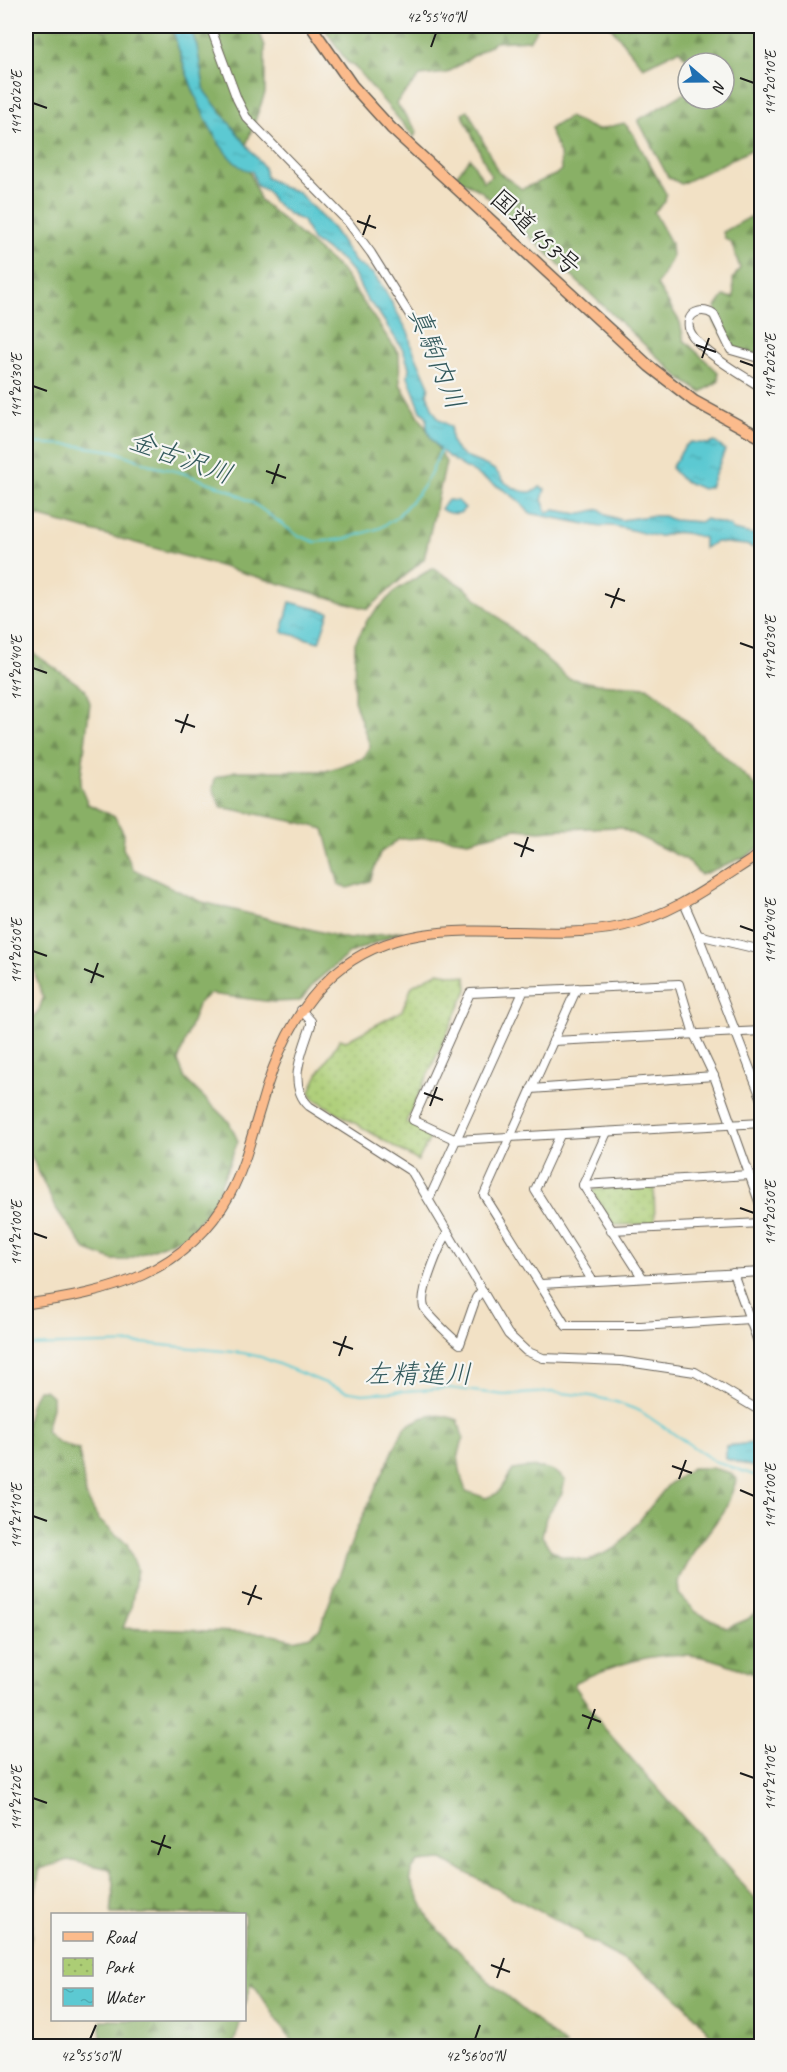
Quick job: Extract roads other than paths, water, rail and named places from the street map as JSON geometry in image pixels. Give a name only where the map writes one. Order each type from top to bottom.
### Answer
[{"type":"highway","name":"国道453号","points":[[311,26],[352,86],[391,128],[640,358],[693,401],[762,438]]},
{"type":"main road","points":[[26,1304],[74,1297],[140,1277],[181,1253],[209,1226],[230,1195],[245,1161],[276,1061],[301,1010],[318,990],[353,960],[408,936],[455,930],[567,932],[598,930],[646,919],[684,903],[762,853]]},
{"type":"street","points":[[210,26],[246,117],[348,222],[371,253],[411,317]]},
{"type":"street","points":[[762,359],[731,350],[714,315],[709,311],[702,310],[692,315],[689,330],[704,348],[762,388]]},
{"type":"street","points":[[684,903],[762,1100]]},
{"type":"street","points":[[698,935],[762,950]]},
{"type":"street","points":[[762,1123],[730,1125],[608,1132],[560,1135],[509,1136],[456,1140],[413,1120],[470,993],[679,984],[694,1034],[714,1076],[730,1125],[762,1210]]},
{"type":"street","points":[[577,988],[484,1195],[566,1326],[641,1326],[750,1319]]},
{"type":"street","points":[[429,1199],[524,990]]},
{"type":"street","points":[[301,1010],[311,1025],[297,1071],[297,1081],[303,1101],[412,1172],[508,1334],[526,1351],[543,1358],[621,1361],[695,1372],[762,1412]]},
{"type":"street","points":[[553,1041],[762,1031]]},
{"type":"street","points":[[531,1089],[714,1076]]},
{"type":"street","points":[[584,1185],[608,1132]]},
{"type":"street","points":[[560,1135],[535,1190],[592,1280]]},
{"type":"street","points":[[584,1185],[749,1175]]},
{"type":"street","points":[[584,1185],[642,1277]]},
{"type":"street","points":[[611,1230],[762,1223]]},
{"type":"street","points":[[448,1233],[441,1242],[423,1298],[425,1308],[460,1344],[476,1298],[482,1290]]},
{"type":"street","points":[[541,1284],[762,1272]]},
{"type":"street","points":[[733,1273],[762,1353]]},
{"type":"water","points":[[172,26],[189,26],[197,46],[205,92],[264,167],[266,177],[282,187],[298,192],[333,229],[355,262],[373,274],[384,289],[409,334],[411,345],[429,386],[427,394],[433,410],[439,419],[451,427],[451,438],[457,451],[493,469],[506,483],[519,490],[532,492],[540,487],[545,489],[542,500],[547,512],[555,510],[578,514],[600,509],[606,515],[621,520],[650,516],[702,522],[706,519],[730,526],[733,530],[761,536],[761,551],[746,545],[716,542],[704,548],[704,538],[688,534],[669,533],[658,536],[620,527],[601,527],[529,513],[519,501],[504,490],[468,470],[437,447],[429,433],[427,417],[421,411],[408,377],[409,367],[403,350],[377,310],[367,300],[354,274],[343,261],[312,240],[303,221],[289,214],[273,201],[267,191],[257,186],[252,171],[238,165],[225,151],[201,109]]},
{"type":"water","points":[[691,442],[708,444],[715,442],[725,450],[710,487],[702,489],[682,480],[671,468],[685,446]]},
{"type":"water","points":[[448,500],[458,501],[465,508],[460,513],[446,512],[441,509]]},
{"type":"water","points":[[290,602],[329,612],[319,642],[282,632]]},
{"type":"water","points":[[761,1442],[761,1469],[726,1459],[726,1446]]},
{"type":"waterway","name":"金古沢川","points":[[26,443],[72,445],[114,451],[156,467],[180,472],[229,490],[253,503],[297,535],[315,542],[345,539],[380,528],[397,517],[420,491],[442,447]]},
{"type":"waterway","name":"左精進川","points":[[26,1346],[141,1343],[243,1353],[261,1357],[345,1391],[362,1394],[449,1388],[504,1395],[551,1392],[591,1396],[640,1411],[714,1461],[762,1478]]},
{"type":"water label","name":"真駒内川","points":[[437,358]]}]
